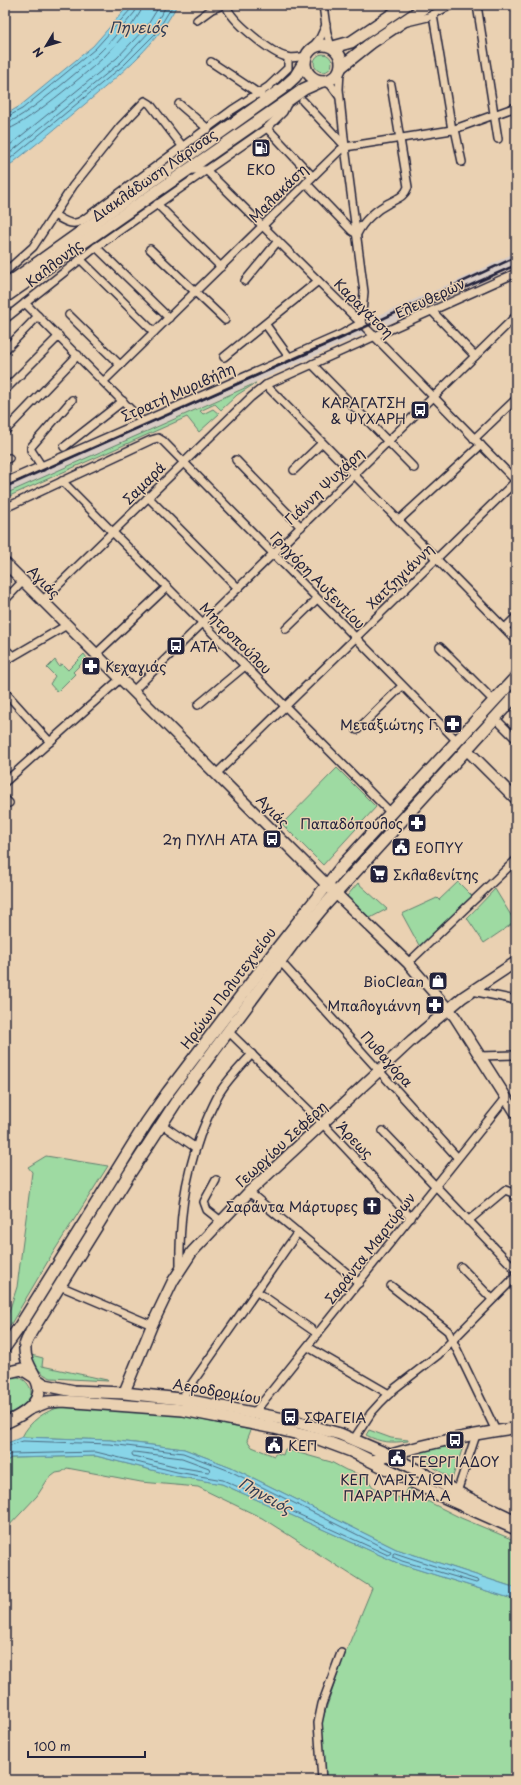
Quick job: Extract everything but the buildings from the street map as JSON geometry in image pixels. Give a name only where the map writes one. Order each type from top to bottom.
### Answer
[{"type":"main road","points":[[406,5],[351,42],[332,47],[321,44],[307,55],[307,72],[311,77],[323,81],[334,78],[356,54],[399,23],[431,10]]},
{"type":"main road","points":[[332,47],[340,56],[341,69]]},
{"type":"main road","name":"Διακλάδωση Λάρισας","points":[[5,286],[132,197],[263,97],[295,77],[307,55]]},
{"type":"main road","name":"Διακλάδωση Λάρισας","points":[[5,298],[290,98],[323,81]]},
{"type":"main road","name":"Αγιάς","points":[[5,563],[335,893],[408,963],[449,1008],[516,1113]]},
{"type":"main road","name":"Ηρώων Πολυτεχνείου","points":[[5,1349],[153,1114],[327,885],[516,677]]},
{"type":"main road","name":"Ηρώων Πολυτεχνείου","points":[[26,1354],[25,1346],[31,1332],[161,1124],[187,1086],[280,961],[335,893],[516,695]]},
{"type":"main road","points":[[466,749],[516,799]]},
{"type":"main road","name":"Γεωργίου Σεφέρη","points":[[124,1393],[152,1325],[180,1268],[192,1252],[250,1192],[380,1070],[449,1008],[516,962]]},
{"type":"main road","points":[[5,1349],[14,1346],[26,1354],[38,1386],[38,1396],[29,1409]]},
{"type":"main road","name":"Αεροδρομίου","points":[[5,1372],[22,1369],[45,1385],[74,1392],[124,1393],[181,1399],[289,1420],[354,1439],[389,1455],[457,1492],[516,1521]]},
{"type":"main road","name":"Αεροδρομίου","points":[[5,1423],[29,1409],[47,1402],[62,1401],[182,1410],[297,1433],[342,1447],[437,1494],[516,1528]]},
{"type":"main road","points":[[372,1461],[389,1455],[476,1435],[516,1428]]},
{"type":"street","points":[[197,20],[212,9],[224,5],[240,25],[272,50],[288,58],[307,55],[320,38],[326,24]]},
{"type":"street","points":[[323,5],[332,47]]},
{"type":"street","points":[[451,5],[431,10],[453,130],[462,162]]},
{"type":"street","points":[[477,5],[498,139]]},
{"type":"street","points":[[54,215],[68,223],[78,223],[183,148],[208,128],[263,97],[286,70],[289,64],[288,58]]},
{"type":"street","points":[[211,62],[263,97]]},
{"type":"street","points":[[341,69],[340,100],[364,292],[361,323]]},
{"type":"street","points":[[323,81],[336,90],[340,100]]},
{"type":"street","points":[[357,234],[361,224],[388,203],[405,194],[408,187],[391,84]]},
{"type":"street","name":"Καλλoνής","points":[[5,319],[80,259],[267,128],[283,112],[290,98]]},
{"type":"street","points":[[5,272],[33,247],[73,186],[120,127],[143,103],[147,101],[150,104],[183,148]]},
{"type":"street","points":[[303,101],[345,147]]},
{"type":"street","points":[[179,104],[208,128]]},
{"type":"street","points":[[345,147],[453,130],[516,107]]},
{"type":"street","points":[[267,128],[312,176]]},
{"type":"street","name":"Μαλακάση","points":[[104,381],[263,226],[312,176],[345,147]]},
{"type":"street","points":[[186,170],[206,170]]},
{"type":"street","name":"Καραγάτση","points":[[206,170],[375,337],[516,481]]},
{"type":"street","points":[[132,197],[146,174]]},
{"type":"street","points":[[306,183],[352,231],[357,234]]},
{"type":"street","points":[[157,204],[221,267]]},
{"type":"street","points":[[244,281],[278,241]]},
{"type":"street","points":[[96,248],[169,318]]},
{"type":"street","points":[[150,249],[225,320]]},
{"type":"street","points":[[80,259],[154,332]]},
{"type":"street","name":"Ελευθερών","points":[[266,385],[516,273]]},
{"type":"street","points":[[224,357],[266,325],[318,281]]},
{"type":"street","points":[[25,303],[143,422]]},
{"type":"street","points":[[432,311],[475,356]]},
{"type":"street","points":[[69,315],[120,365]]},
{"type":"street","points":[[5,350],[38,316]]},
{"type":"street","name":"Γιάννη Ψυχάρη","points":[[133,692],[516,316]]},
{"type":"street","name":"Στρατή Μυριβήλη","points":[[5,482],[342,334],[361,323]]},
{"type":"street","points":[[266,325],[289,357]]},
{"type":"street","points":[[5,390],[59,336]]},
{"type":"street","points":[[5,431],[78,355]]},
{"type":"street","points":[[312,364],[414,468]]},
{"type":"street","points":[[266,385],[516,640]]},
{"type":"street","name":"Σαμαρά","points":[[42,601],[183,463],[266,385]]},
{"type":"street","points":[[474,439],[516,399]]},
{"type":"street","points":[[42,467],[31,450],[31,447],[72,400]]},
{"type":"street","points":[[64,447],[123,401]]},
{"type":"street","name":"Γρηγόρη Αυξεντίου","points":[[62,481],[151,440],[158,438],[163,441],[457,741]]},
{"type":"street","points":[[294,470],[322,443]]},
{"type":"street","points":[[399,520],[481,445]]},
{"type":"street","points":[[236,460],[301,527]]},
{"type":"street","points":[[5,508],[62,481]]},
{"type":"street","name":"Μητροπούλου","points":[[62,481],[391,813]]},
{"type":"street","name":"Χατζηγιάννη","points":[[216,774],[516,481]]},
{"type":"street","points":[[148,498],[238,588]]},
{"type":"street","points":[[5,600],[23,581]]},
{"type":"street","points":[[96,654],[168,587]]},
{"type":"street","points":[[286,629],[317,599]]},
{"type":"street","points":[[505,628],[516,617]]},
{"type":"street","points":[[5,661],[67,625]]},
{"type":"street","points":[[440,647],[494,701]]},
{"type":"street","points":[[5,649],[13,656]]},
{"type":"street","points":[[198,705],[245,666]]},
{"type":"street","points":[[5,782],[120,678]]},
{"type":"street","points":[[357,730],[402,686]]},
{"type":"street","points":[[5,692],[50,742]]},
{"type":"street","points":[[495,718],[516,739]]},
{"type":"street","points":[[408,963],[516,860]]},
{"type":"street","name":"Πυθαγόρα","points":[[280,961],[457,1157]]},
{"type":"street","points":[[472,991],[516,1000]]},
{"type":"street","name":"Άρεως","points":[[228,1031],[322,1124],[411,1218]]},
{"type":"street","points":[[180,1268],[181,1209],[188,1171],[210,1111],[221,1091],[252,1054]]},
{"type":"street","points":[[480,1056],[516,1055]]},
{"type":"street","name":"Σαράντα Μαρτύρων","points":[[254,1413],[411,1218],[457,1157],[506,1098]]},
{"type":"street","points":[[161,1124],[196,1148]]},
{"type":"street","points":[[383,1131],[516,1270]]},
{"type":"street","points":[[216,1180],[204,1202],[207,1210],[221,1221]]},
{"type":"street","points":[[468,1221],[505,1190],[513,1193],[516,1198]]},
{"type":"street","points":[[250,1192],[359,1283]]},
{"type":"street","points":[[181,1399],[298,1232]]},
{"type":"street","points":[[461,1267],[492,1299]]},
{"type":"street","points":[[354,1439],[371,1413],[389,1394],[431,1361],[516,1276]]},
{"type":"street","points":[[60,1286],[152,1325]]},
{"type":"street","points":[[391,1286],[448,1330],[496,1431]]},
{"type":"street","points":[[256,1291],[318,1334]]},
{"type":"street","points":[[308,1347],[389,1394]]},
{"type":"street","points":[[457,1492],[476,1435]]},
{"type":"street","points":[[322,1780],[318,1723],[322,1704],[341,1653]]},
{"type":"shaded area","points":[[516,252],[516,267],[377,329],[368,320],[472,274]]},
{"type":"shaded area","points":[[358,324],[366,333],[5,494],[5,480]]},
{"type":"green space","points":[[323,54],[329,57],[332,63],[329,69],[323,72],[317,69],[314,63],[317,57]]},
{"type":"green space","points":[[256,383],[237,395],[221,410],[215,404],[200,411],[203,414],[213,409],[219,414],[199,432],[187,417],[5,498],[5,494]]},
{"type":"green space","points":[[84,654],[87,658],[73,672],[75,674],[57,692],[50,684],[55,676],[47,668],[55,660],[59,666],[62,664],[68,670]]},
{"type":"green space","points":[[337,768],[376,807],[323,865],[282,824]]},
{"type":"green space","points":[[458,882],[472,896],[420,947],[402,914],[437,898],[439,900]]},
{"type":"green space","points":[[358,883],[387,909],[370,918],[347,896]]},
{"type":"green space","points":[[495,889],[515,922],[484,943],[467,918]]},
{"type":"green space","points":[[46,1156],[108,1166],[51,1256],[5,1334],[5,1324],[17,1287],[32,1172],[28,1167]]},
{"type":"green space","points":[[31,1355],[43,1358],[42,1366],[108,1381],[51,1378],[38,1369]]},
{"type":"green space","points":[[12,1376],[21,1378],[25,1381],[30,1388],[31,1393],[28,1402],[5,1417],[5,1380]]},
{"type":"green space","points":[[62,1407],[178,1415],[251,1430],[247,1440],[252,1447],[274,1456],[276,1453],[283,1455],[285,1449],[331,1462],[346,1470],[366,1477],[373,1487],[402,1499],[407,1488],[415,1492],[417,1496],[461,1518],[516,1541],[516,1588],[396,1549],[231,1467],[184,1449],[110,1440],[22,1437],[29,1426],[38,1418],[50,1411]]},
{"type":"green space","points":[[369,1430],[391,1438],[408,1441],[391,1442],[376,1440],[366,1435]]},
{"type":"green space","points":[[464,1444],[452,1479],[433,1467],[421,1454],[424,1450]]},
{"type":"green space","points":[[96,1456],[176,1476],[222,1484],[400,1564],[516,1600],[516,1780],[321,1780],[319,1730],[342,1661],[372,1588],[262,1518],[198,1487],[141,1482],[67,1468],[48,1479],[37,1496],[5,1530],[5,1462],[11,1458]]},
{"type":"water","name":"Πηνειός","points":[[129,5],[177,5],[160,32],[139,56],[70,117],[5,169],[5,115],[20,106],[93,46]]},
{"type":"water","name":"Πηνειός","points":[[22,1437],[110,1440],[184,1449],[231,1467],[396,1549],[516,1588],[516,1600],[400,1564],[222,1484],[176,1476],[96,1456],[11,1458],[5,1462],[5,1444]]},
{"type":"railway","points":[[5,487],[365,327],[516,257]]},
{"type":"railway","points":[[415,310],[516,265]]},
{"type":"place","name":"EKO","points":[[261,148]]},
{"type":"place","name":"ΚΑΡΑΓΑΤΣΗ & ΨΥΧΑΡΗ","points":[[420,410]]},
{"type":"place","name":"ΑΤΑ","points":[[176,646]]},
{"type":"place","name":"Κεχαγιάς","points":[[91,666]]},
{"type":"place","name":"Μεταξιώτης Γ.","points":[[453,724]]},
{"type":"place","name":"Παπαδόπουλος","points":[[417,823]]},
{"type":"place","name":"2η ΠΥΛΗ ΑΤΑ","points":[[272,839]]},
{"type":"place","name":"ΕΟΠΥΥ","points":[[401,847]]},
{"type":"place","name":"Σκλαβενίτης","points":[[379,874]]},
{"type":"place","name":"BioClean","points":[[438,981]]},
{"type":"place","name":"Μπαλογιάννη","points":[[435,1005]]},
{"type":"place","name":"Σαράντα Μάρτυρες","points":[[372,1206]]},
{"type":"place","name":"ΣΦΑΓΕΙΑ","points":[[290,1417]]},
{"type":"place","name":"ΓΕΩΡΓΙΑΔΟΥ","points":[[455,1440]]},
{"type":"place","name":"ΚΕΠ","points":[[274,1445]]},
{"type":"place","name":"ΚΕΠ ΛΑΡΙΣΑΙΩΝ ΠΑΡΑΡΤΗΜΑ A","points":[[397,1458]]}]
